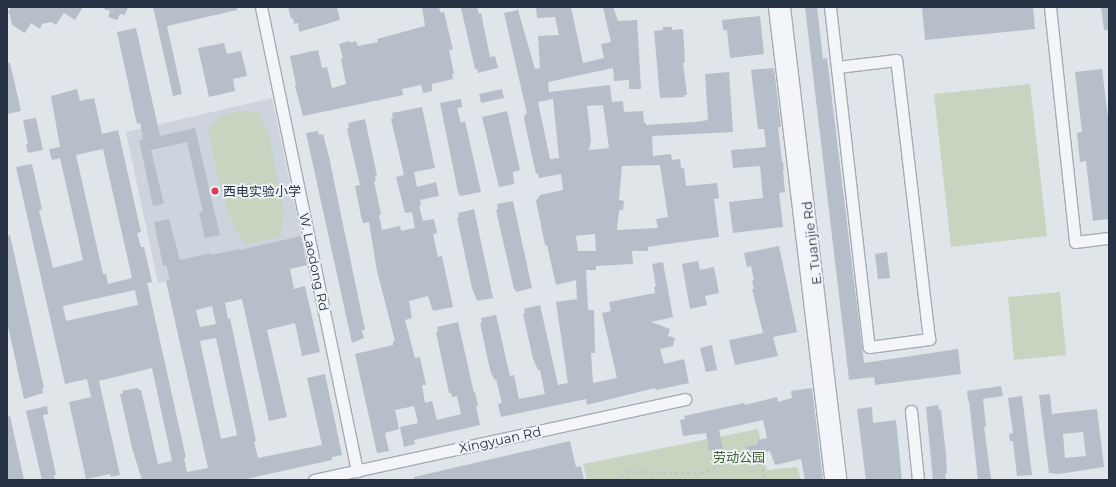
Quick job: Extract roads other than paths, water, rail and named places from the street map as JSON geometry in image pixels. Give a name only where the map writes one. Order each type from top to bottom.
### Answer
[{"type":"street","name":"W. Laodong Rd","points":[[262,7],[357,471]]},
{"type":"street","points":[[774,7],[830,480]]},
{"type":"street","name":"E. Tuanjie Rd","points":[[784,7],[840,480]]},
{"type":"street","points":[[830,7],[869,347],[929,339],[896,60],[837,67]]},
{"type":"street","points":[[1050,7],[1075,242],[1109,238]]},
{"type":"street","name":"Xingyuan Rd","points":[[314,480],[685,399]]},
{"type":"street","points":[[911,411],[918,480]]},
{"type":"place","name":"西电实验小学","points":[[215,191]]},
{"type":"park label","name":"劳动公园","points":[[739,457]]}]
